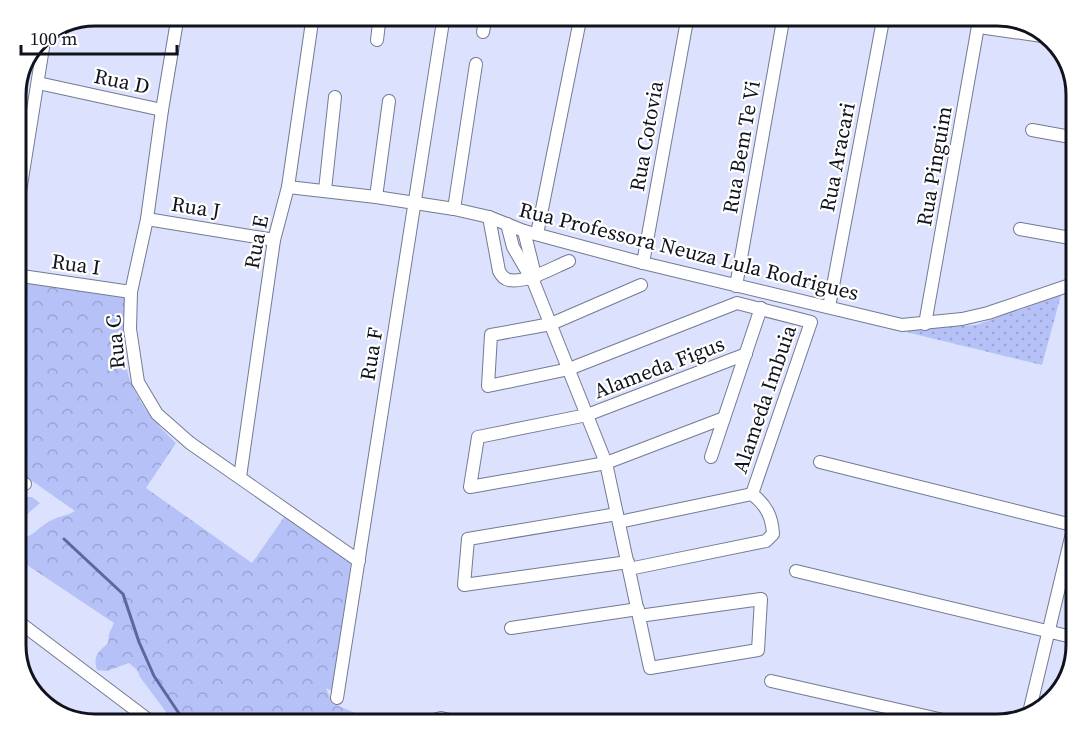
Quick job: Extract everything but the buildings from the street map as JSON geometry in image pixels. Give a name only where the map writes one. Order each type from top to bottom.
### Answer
[{"type":"street","name":"Rua C","points":[[176,26],[147,219],[131,292],[130,329],[138,382],[157,414],[190,443],[359,561]]},
{"type":"street","name":"Rua E","points":[[240,477],[274,240],[288,187],[311,26]]},
{"type":"street","points":[[377,40],[379,26]]},
{"type":"street","name":"Rua F","points":[[337,698],[442,26]]},
{"type":"street","points":[[483,32],[484,26]]},
{"type":"street","points":[[537,234],[579,26]]},
{"type":"street","name":"Rua Cotovia","points":[[643,263],[686,26]]},
{"type":"street","name":"Rua Bem Te Vi","points":[[736,286],[782,26]]},
{"type":"street","name":"Rua Aracari","points":[[829,307],[882,26]]},
{"type":"street","name":"Rua Pinguim","points":[[925,324],[979,26]]},
{"type":"street","points":[[1002,26],[1023,31]]},
{"type":"street","points":[[26,156],[43,49]]},
{"type":"street","points":[[454,209],[476,64]]},
{"type":"street","name":"Rua D","points":[[38,83],[162,110]]},
{"type":"street","points":[[326,190],[335,97]]},
{"type":"street","points":[[376,197],[390,101]]},
{"type":"street","points":[[1032,130],[1066,136]]},
{"type":"street","name":"Rua Professora Neuza Lula Rodrigues","points":[[288,187],[326,190],[454,209],[489,218],[524,231],[643,263],[902,325],[962,319],[988,313],[1066,286]]},
{"type":"street","points":[[489,218],[499,271],[503,277],[509,280],[533,279],[568,261]]},
{"type":"street","name":"Rua J","points":[[147,219],[274,240]]},
{"type":"street","points":[[507,224],[513,247],[533,279],[606,463],[618,518],[638,613],[650,668],[758,650],[761,599],[638,613],[511,628]]},
{"type":"street","points":[[1020,229],[1066,237]]},
{"type":"street","points":[[524,231],[533,279]]},
{"type":"street","name":"Rua I","points":[[26,277],[131,292]]},
{"type":"street","points":[[569,369],[488,386],[491,335],[551,324],[641,285]]},
{"type":"street","name":"Alameda Imbuia","points":[[569,369],[737,303],[811,322],[752,494]]},
{"type":"street","points":[[711,457],[761,308]]},
{"type":"street","name":"Alameda Figus","points":[[606,463],[470,487],[478,437],[587,415],[746,354]]},
{"type":"street","points":[[606,463],[724,418]]},
{"type":"street","points":[[820,462],[1066,523]]},
{"type":"street","points":[[752,494],[763,503],[772,521],[773,534],[766,541],[628,565],[464,585],[468,539],[618,518],[752,494]]},
{"type":"street","points":[[1031,704],[1066,560]]},
{"type":"street","points":[[796,571],[1066,636]]},
{"type":"street","points":[[26,627],[141,714]]},
{"type":"street","points":[[771,681],[917,714]]},
{"type":"green space","points":[[31,68],[26,100],[28,76]]},
{"type":"green space","points":[[26,283],[125,298],[125,353],[131,383],[150,416],[176,443],[146,488],[252,563],[285,516],[351,563],[332,691],[326,688],[332,703],[357,714],[168,714],[137,670],[129,663],[107,671],[97,670],[95,661],[97,655],[108,643],[114,623],[26,564],[26,537],[47,523],[75,511],[26,477]]},
{"type":"green space","points":[[1061,295],[1042,365],[898,330],[976,325]]},
{"type":"green space","points":[[26,497],[32,497],[40,503],[26,515]]},
{"type":"waterway","points":[[64,539],[123,594],[139,642],[154,676],[179,714]]}]
